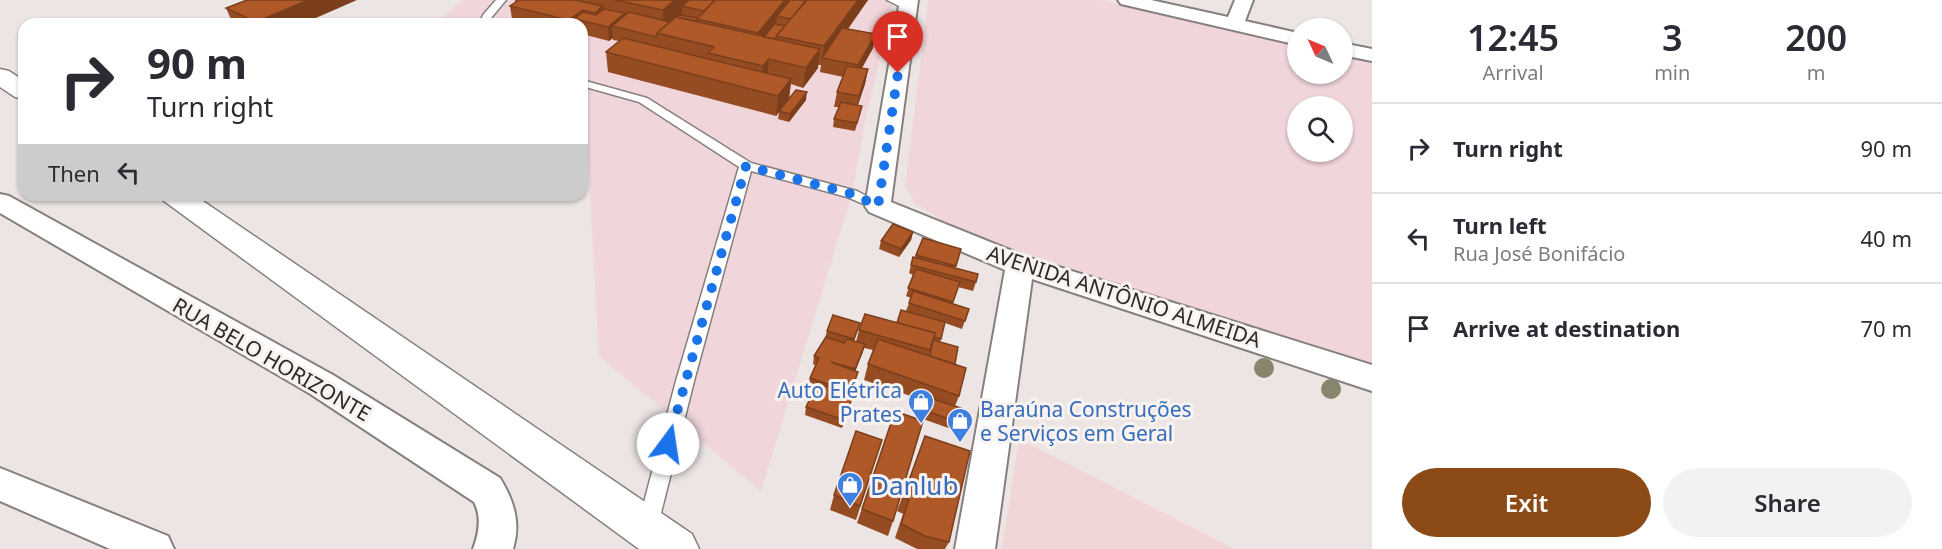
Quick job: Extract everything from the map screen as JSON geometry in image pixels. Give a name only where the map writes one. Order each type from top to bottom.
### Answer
[{"type":"main road","points":[[0,76],[18,88]]},
{"type":"main road","points":[[183,201],[662,539]]},
{"type":"street","points":[[1128,0],[1287,37]]},
{"type":"street","points":[[1234,25],[1244,0]]},
{"type":"street","points":[[878,206],[903,2]]},
{"type":"street","points":[[1353,51],[1372,55]]},
{"type":"street","name":"RUA BELO HORIZONTE","points":[[0,202],[321,384],[487,490],[500,515],[498,537],[493,549]]},
{"type":"street","name":"AVENIDA ANTÔNIO ALMEIDA","points":[[878,206],[1020,265],[1372,378]]},
{"type":"street","points":[[975,549],[1020,265]]},
{"type":"street","points":[[0,484],[154,549]]},
{"type":"lane","points":[[486,18],[501,0]]},
{"type":"lane","points":[[588,85],[643,100],[746,166],[852,194],[878,206]]},
{"type":"lane","points":[[662,539],[685,381],[746,166]]},
{"type":"shaded area","points":[[463,0],[894,0],[865,121],[852,194],[761,491],[599,356],[588,159],[588,18],[441,18]]},
{"type":"shaded area","points":[[928,0],[1101,0],[1287,42],[1287,84],[1353,84],[1353,57],[1372,61],[1372,365],[1144,295],[954,228],[915,203],[905,186]]},
{"type":"shaded area","points":[[1019,439],[1234,549],[1002,549]]},
{"type":"building","points":[[247,0],[308,0],[265,18],[247,18],[226,8]]},
{"type":"building","points":[[519,0],[575,0],[603,6],[595,13],[583,10],[571,18],[560,18],[510,6]]},
{"type":"building","points":[[615,0],[675,0],[663,10]]},
{"type":"building","points":[[689,0],[715,0],[704,11],[682,6]]},
{"type":"building","points":[[715,0],[785,0],[758,33],[697,19]]},
{"type":"building","points":[[790,0],[806,0],[791,19],[777,16]]},
{"type":"building","points":[[807,0],[858,0],[824,46],[776,36]]},
{"type":"building","points":[[604,9],[625,13],[608,27],[588,22],[588,18],[575,18],[583,12],[596,15]]},
{"type":"building","points":[[629,12],[670,22],[657,33],[657,37],[612,26]]},
{"type":"building","points":[[680,15],[697,18],[697,21],[677,17]]},
{"type":"building","points":[[676,17],[820,49],[806,68],[769,59],[763,66],[708,53],[714,47],[657,33]]},
{"type":"building","points":[[774,24],[785,26],[776,39],[764,37]]},
{"type":"building","points":[[842,28],[876,34],[858,65],[822,58]]},
{"type":"building","points":[[623,38],[791,79],[778,96],[606,52]]},
{"type":"building","points":[[847,66],[868,69],[859,96],[837,92]]},
{"type":"building","points":[[796,90],[807,92],[790,114],[779,111]]},
{"type":"building","points":[[841,102],[862,106],[857,123],[834,119]]},
{"type":"building","points":[[893,224],[913,232],[901,249],[881,241]]},
{"type":"building","points":[[923,238],[961,249],[956,266],[916,255]]},
{"type":"building","points":[[913,257],[978,274],[976,282],[911,265]]},
{"type":"building","points":[[916,269],[960,282],[953,302],[908,288]]},
{"type":"building","points":[[913,291],[969,309],[965,321],[909,303]]},
{"type":"building","points":[[901,310],[945,322],[941,339],[933,337],[935,333],[897,323]]},
{"type":"building","points":[[865,314],[935,333],[930,350],[859,330]]},
{"type":"building","points":[[833,315],[860,323],[854,339],[827,331]]},
{"type":"building","points":[[826,337],[844,343],[847,339],[865,344],[855,369],[831,362],[858,372],[851,392],[810,378],[819,358],[814,356]]},
{"type":"building","points":[[878,339],[966,368],[959,396],[868,364]]},
{"type":"building","points":[[933,340],[958,347],[955,364],[930,356]]},
{"type":"building","points":[[817,383],[853,395],[844,420],[806,407]]},
{"type":"building","points":[[930,398],[961,408],[958,422],[926,411]]},
{"type":"building","points":[[895,411],[923,421],[893,521],[862,509]]},
{"type":"building","points":[[856,431],[882,440],[860,506],[834,495]]},
{"type":"building","points":[[925,436],[970,451],[949,542],[925,536],[901,524],[909,499],[903,497]]},
{"type":"place","name":"Auto Elétrica Prates","points":[[921,425]]},
{"type":"place","name":"Baraúna Construções e Serviços em Geral","points":[[960,444]]},
{"type":"place","name":"Danlub","points":[[850,508]]},
{"type":"route","points":[[668,444],[746,166],[852,194],[878,206],[898,73]]}]
